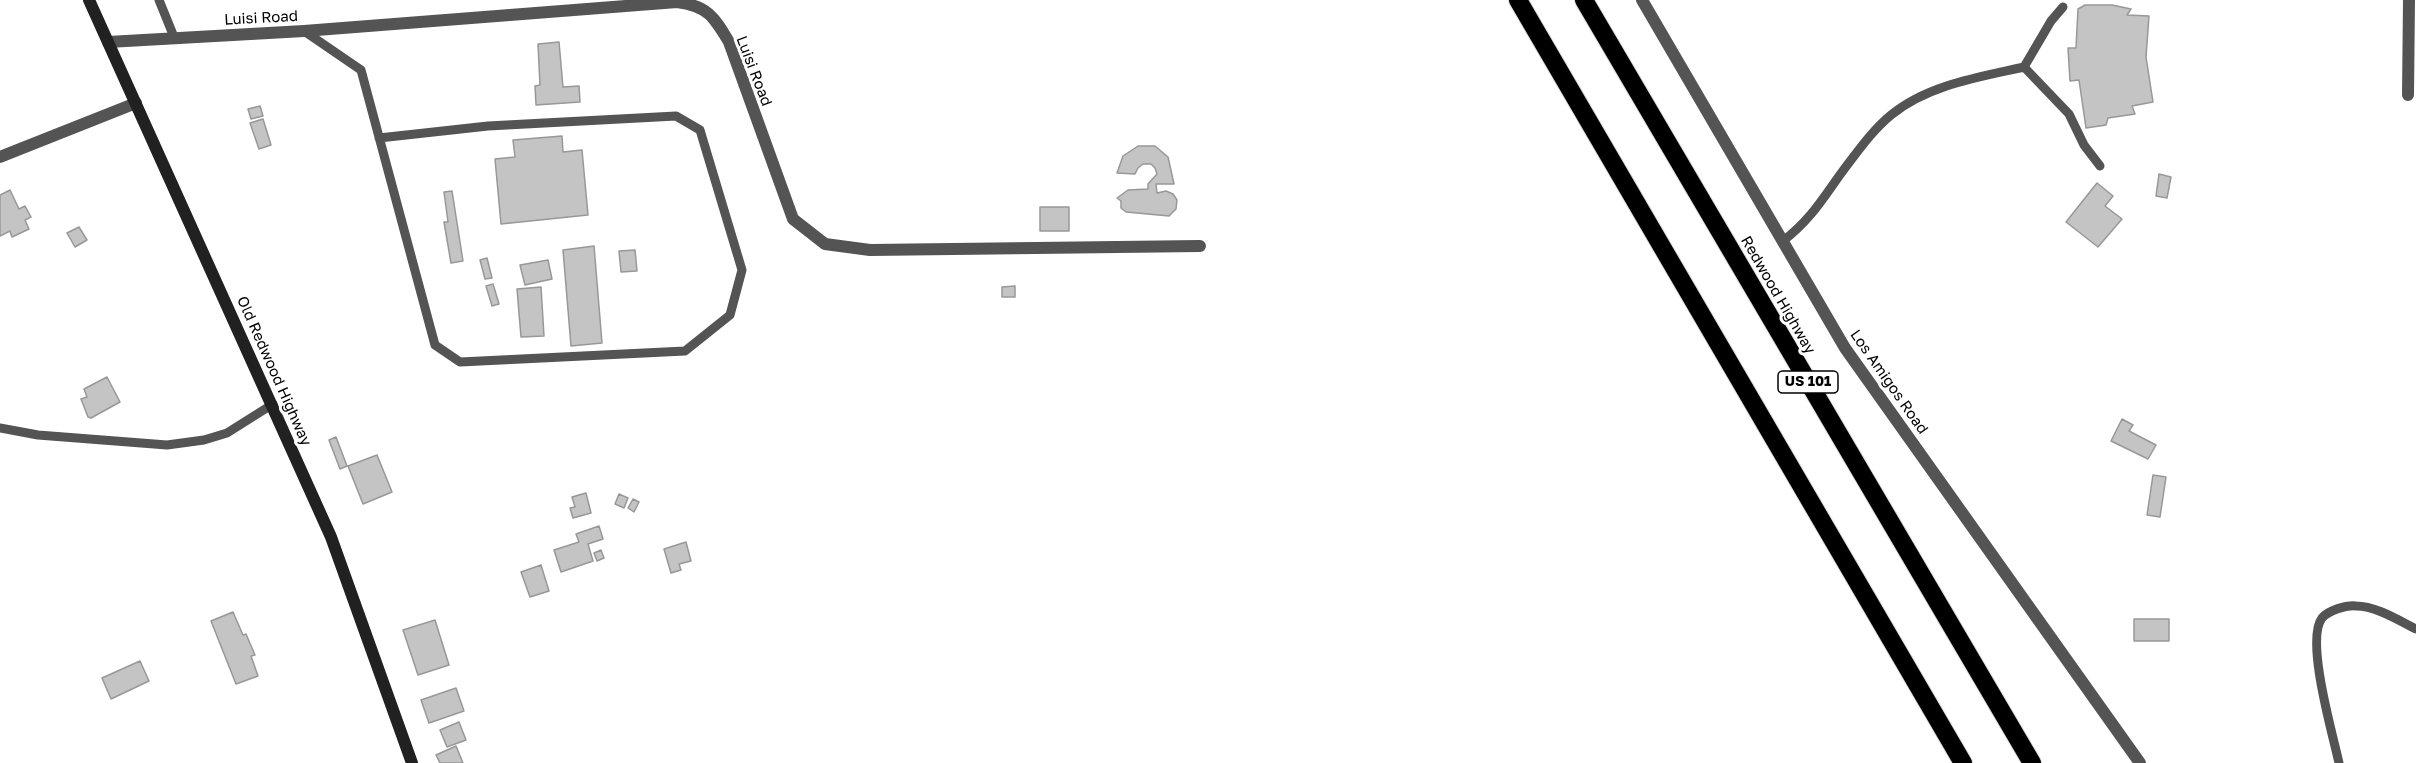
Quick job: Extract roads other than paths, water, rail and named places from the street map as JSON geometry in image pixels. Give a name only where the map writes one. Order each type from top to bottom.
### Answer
[{"type":"highway","points":[[1518,0],[1963,763]]},
{"type":"highway","name":"Redwood Highway","points":[[1584,0],[2032,763]]},
{"type":"main road","name":"Old Redwood Highway","points":[[89,0],[332,537],[412,763]]},
{"type":"street","name":"Los Amigos Road","points":[[1642,0],[1845,348],[2140,763]]},
{"type":"street","points":[[2408,95],[2409,0]]},
{"type":"street","name":"Luisi Road","points":[[108,42],[304,31],[678,1],[698,7],[715,18],[729,42],[793,219],[825,244],[870,250],[1200,246]]},
{"type":"street","points":[[0,157],[136,103]]},
{"type":"lane","points":[[159,0],[174,38]]},
{"type":"lane","points":[[1783,241],[1810,217],[1875,131],[1904,106],[1942,88],[2024,67],[2051,21],[2063,7]]},
{"type":"lane","points":[[304,31],[361,70],[379,138],[435,345],[460,362],[685,351],[730,315],[742,270],[700,130],[676,116],[488,126],[379,138]]},
{"type":"lane","points":[[2024,67],[2069,114],[2084,145],[2100,166]]},
{"type":"lane","points":[[0,420],[4,428],[38,435],[167,445],[204,440],[227,433],[273,404]]},
{"type":"lane","points":[[2338,763],[2316,657],[2316,637],[2322,618],[2336,609],[2356,606],[2381,612],[2416,629]]}]
